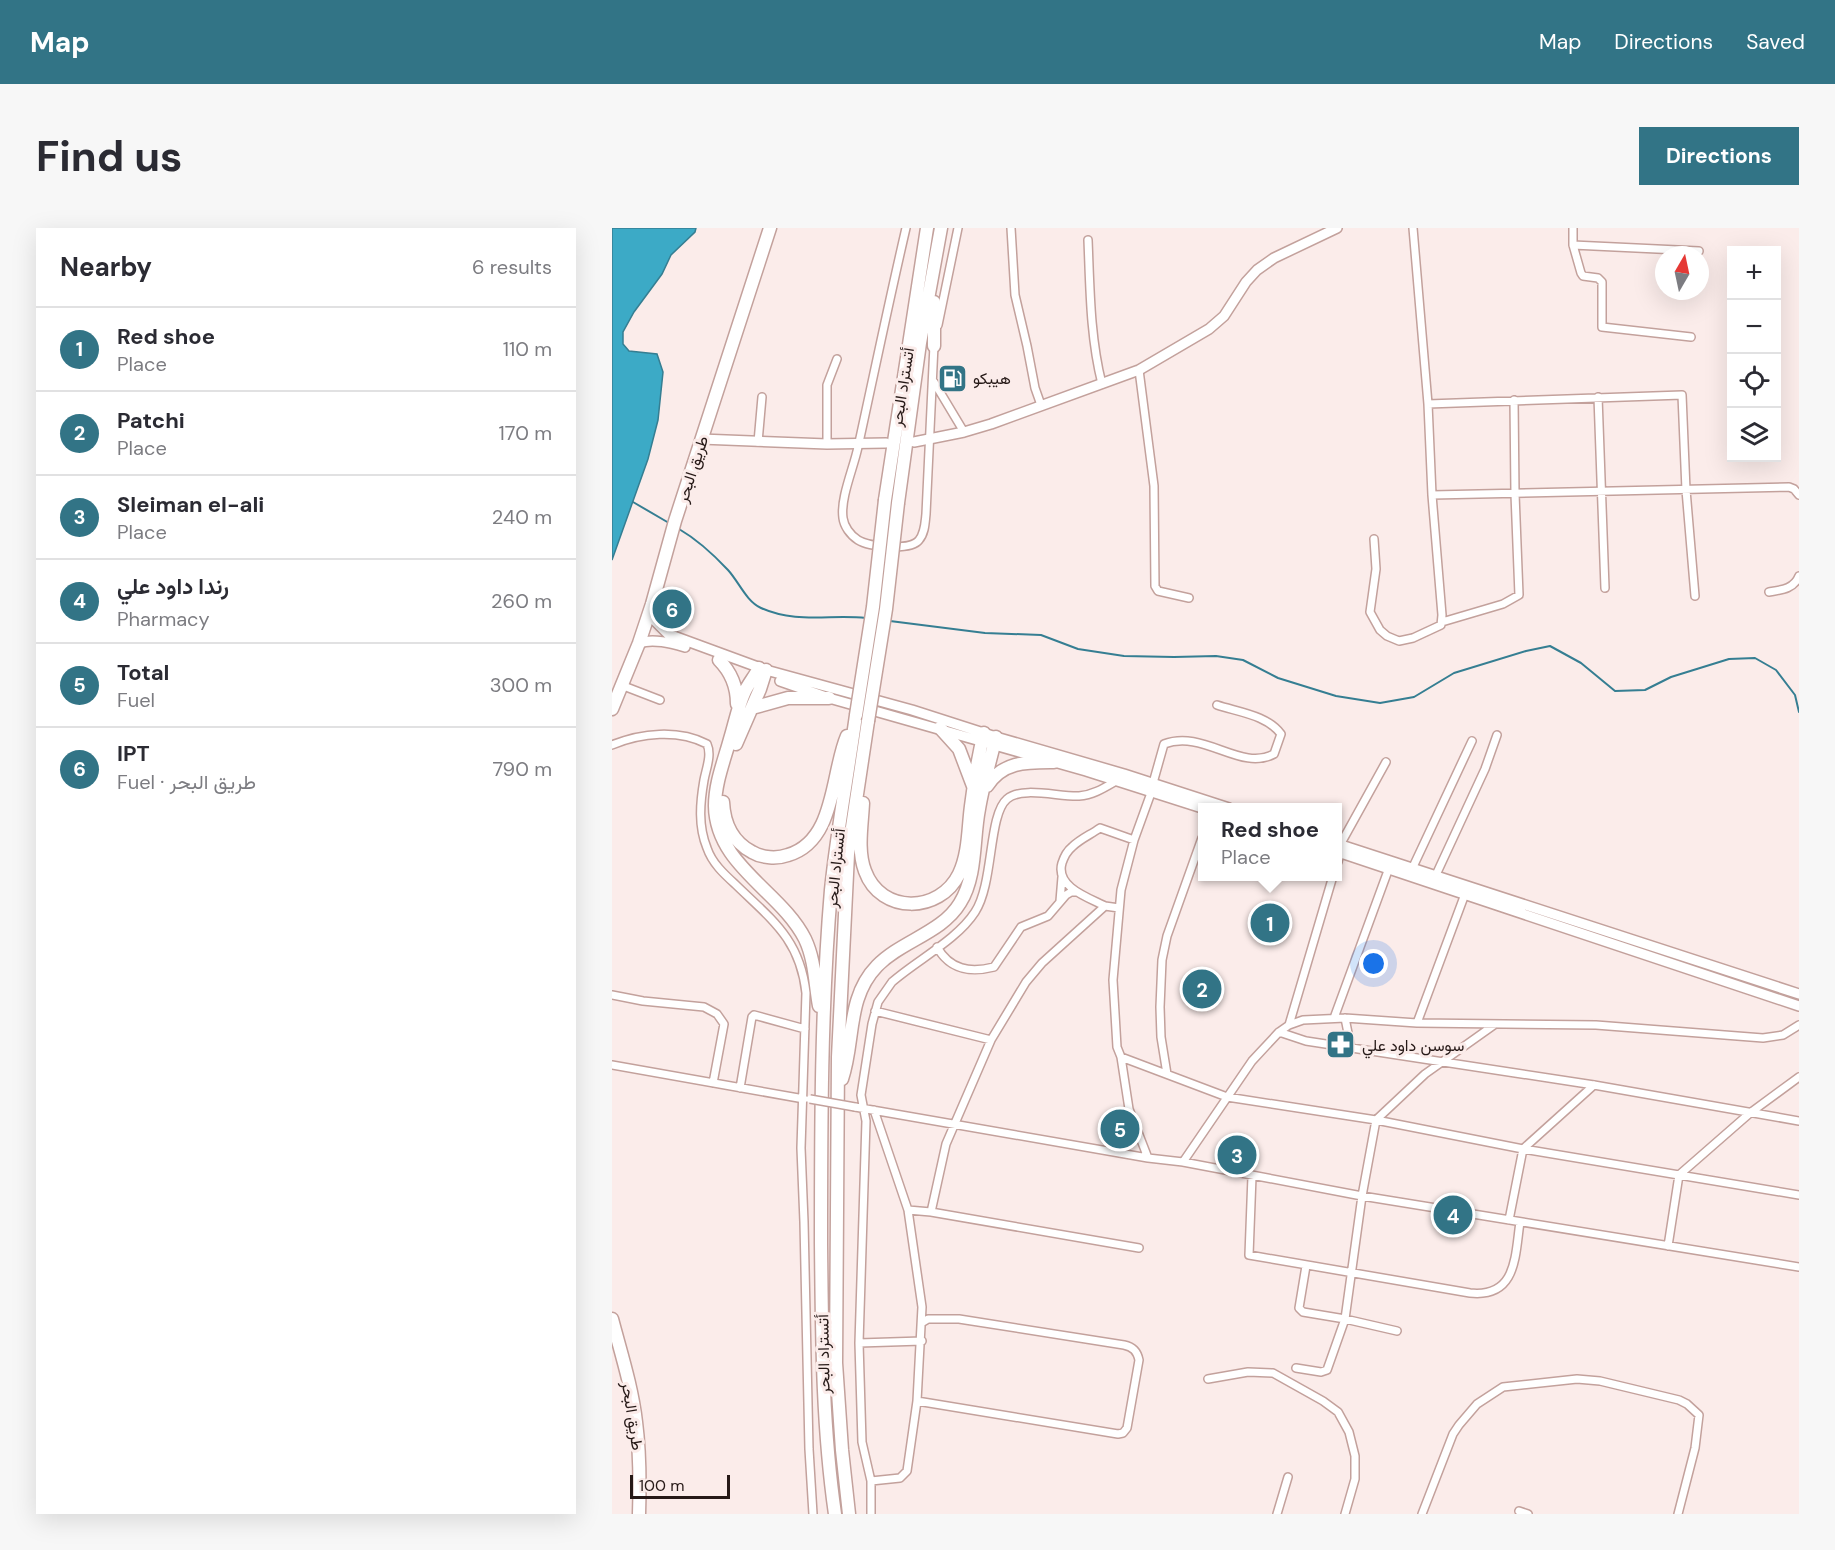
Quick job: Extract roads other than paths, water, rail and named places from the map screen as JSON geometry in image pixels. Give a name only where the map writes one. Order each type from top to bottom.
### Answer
[{"type":"highway","name":"طريق البحر","points":[[612,709],[652,604],[673,526],[770,228]]},
{"type":"highway","name":"أتستراد البحر","points":[[835,1514],[824,1408],[821,1090],[823,1022],[835,853],[859,720],[885,500],[927,228]]},
{"type":"highway","name":"أتستراد البحر","points":[[849,1514],[836,1363],[838,1091],[848,855],[859,782],[859,720],[886,609],[920,343],[941,228]]},
{"type":"highway","points":[[934,262],[934,346]]},
{"type":"highway","points":[[719,660],[725,666],[737,691],[737,714]]},
{"type":"highway","points":[[761,672],[752,708],[735,749],[725,790],[724,813],[727,825],[734,837],[752,852],[778,858],[797,852],[808,844],[816,834],[827,811],[846,738],[859,720]]},
{"type":"highway","points":[[761,672],[744,693],[717,788],[715,805],[720,835],[736,860],[788,914],[805,938],[811,952],[823,1022]]},
{"type":"highway","points":[[752,708],[788,698],[829,698]]},
{"type":"highway","points":[[838,1091],[847,1062],[850,1027],[855,1007],[867,979],[876,967],[890,955],[936,927],[953,913],[967,888],[972,864],[978,790],[959,749],[940,728]]},
{"type":"highway","points":[[859,782],[863,803],[861,850],[866,872],[873,884],[891,900],[920,904],[933,900],[953,885],[965,858],[989,740]]},
{"type":"highway","points":[[978,790],[1006,767],[1028,762],[1054,762]]},
{"type":"highway","name":"طريق البحر","points":[[612,1319],[632,1394],[636,1421],[640,1458],[639,1514]]},
{"type":"main road","points":[[914,442],[964,432],[1139,370],[1209,329],[1224,316],[1246,282],[1257,270],[1274,258],[1337,228]]},
{"type":"main road","points":[[701,439],[827,444],[886,443]]},
{"type":"main road","points":[[652,604],[654,620],[668,634],[829,698],[1213,803]]},
{"type":"main road","points":[[639,643],[643,641],[675,644],[761,672],[912,710],[1054,762],[1116,781],[1152,788],[1198,806]]},
{"type":"main road","points":[[1342,852],[1412,869],[1799,994]]},
{"type":"main road","points":[[1342,852],[1799,1007]]},
{"type":"street","points":[[906,228],[859,444],[842,511],[843,522],[857,540],[865,543],[909,546],[918,542],[924,528],[934,382],[934,346],[958,228]]},
{"type":"street","points":[[1011,228],[1015,295],[1041,405]]},
{"type":"street","points":[[1413,228],[1428,404],[1432,495],[1442,622]]},
{"type":"street","points":[[1573,228],[1576,260],[1583,275],[1598,278],[1602,282],[1602,327],[1691,337]]},
{"type":"street","points":[[1088,240],[1090,298],[1102,384]]},
{"type":"street","points":[[1573,245],[1655,249]]},
{"type":"street","points":[[827,444],[827,385],[837,359]]},
{"type":"street","points":[[1139,370],[1155,486],[1155,586],[1164,594],[1189,598]]},
{"type":"street","points":[[934,382],[964,432]]},
{"type":"street","points":[[1428,404],[1682,395],[1686,490],[1695,596]]},
{"type":"street","points":[[1598,397],[1605,588]]},
{"type":"street","points":[[758,442],[762,398]]},
{"type":"street","points":[[1374,539],[1376,569],[1370,612],[1380,630],[1399,641],[1437,628],[1442,622],[1503,603],[1519,595],[1514,400]]},
{"type":"street","points":[[1432,495],[1789,487],[1799,495]]},
{"type":"street","points":[[1769,592],[1788,588],[1797,581],[1799,576]]},
{"type":"street","points":[[621,685],[660,700]]},
{"type":"street","points":[[1148,1158],[1129,1109],[1121,1057],[1117,1047],[1113,998],[1121,890],[1161,750],[1164,744],[1171,741],[1189,740],[1209,744],[1254,760],[1264,760],[1274,754],[1281,734],[1275,726],[1217,705]]},
{"type":"street","points":[[612,745],[631,737],[655,735],[689,737],[707,744],[710,754],[700,812],[700,823],[706,848],[712,860],[782,931],[793,945],[804,972],[806,1099],[801,1148],[808,1419],[813,1514]]},
{"type":"street","points":[[1435,877],[1485,769],[1497,735]]},
{"type":"street","points":[[1412,869],[1472,741]]},
{"type":"street","points":[[1342,845],[1386,762]]},
{"type":"street","points":[[871,1514],[871,1481],[862,1442],[859,1343],[866,1131],[861,1095],[875,1011],[883,993],[892,982],[969,921],[982,899],[989,871],[997,817],[1006,799],[1022,793],[1079,796],[1093,793],[1116,781]]},
{"type":"street","points":[[1060,901],[1061,866],[1071,848],[1100,828],[1134,840]]},
{"type":"street","points":[[1167,1074],[1161,1037],[1162,960],[1167,936],[1198,852]]},
{"type":"street","points":[[1334,1018],[1389,868]]},
{"type":"street","points":[[1062,875],[1077,892],[1105,906],[1119,908]]},
{"type":"street","points":[[1288,1025],[1331,881]]},
{"type":"street","points":[[937,947],[942,957],[957,968],[978,971],[994,967],[1021,927],[1048,916],[1060,901],[1071,892],[1077,892]]},
{"type":"street","points":[[1417,1023],[1465,894]]},
{"type":"street","points":[[931,1212],[946,1144],[991,1040],[1026,982],[1042,963],[1105,906]]},
{"type":"street","points":[[612,995],[643,1001],[704,1007],[722,1018],[724,1024],[712,1083]]},
{"type":"street","points":[[875,1011],[991,1040]]},
{"type":"street","points":[[740,1088],[754,1015],[805,1029]]},
{"type":"street","points":[[1345,1018],[1351,1048]]},
{"type":"street","points":[[1183,1162],[1252,1061],[1279,1032],[1288,1025],[1303,1020],[1345,1018],[1417,1023],[1596,1025],[1763,1038],[1783,1035],[1799,1025]]},
{"type":"street","points":[[1296,1368],[1321,1372],[1327,1370],[1345,1319],[1362,1196],[1376,1120],[1438,1063],[1494,1024]]},
{"type":"street","points":[[1279,1032],[1306,1041],[1438,1063],[1594,1085],[1799,1122]]},
{"type":"street","points":[[1121,1057],[1227,1097],[1376,1120],[1523,1149],[1799,1195]]},
{"type":"street","points":[[612,1065],[1148,1158],[1183,1162],[1362,1196],[1799,1267]]},
{"type":"street","points":[[1668,1246],[1679,1175],[1750,1113],[1799,1077]]},
{"type":"street","points":[[1509,1220],[1523,1149],[1594,1085]]},
{"type":"street","points":[[871,1481],[893,1480],[906,1475],[917,1401],[922,1341],[922,1322],[908,1210],[874,1110]]},
{"type":"street","points":[[1252,1176],[1249,1255],[1306,1266],[1470,1293],[1488,1293],[1496,1290],[1510,1277],[1520,1222]]},
{"type":"street","points":[[908,1210],[1139,1248]]},
{"type":"street","points":[[1306,1266],[1299,1308],[1303,1312],[1345,1319],[1397,1332]]},
{"type":"street","points":[[917,1401],[1118,1434],[1127,1428],[1139,1360],[1138,1353],[1124,1345],[959,1319],[928,1319],[922,1322]]},
{"type":"street","points":[[859,1343],[922,1341]]},
{"type":"street","points":[[1208,1379],[1248,1372],[1273,1373],[1338,1412],[1349,1432],[1354,1456],[1355,1479],[1345,1514]]},
{"type":"street","points":[[1422,1514],[1453,1434],[1477,1404],[1503,1387],[1577,1379],[1600,1380],[1679,1400],[1700,1415],[1678,1514]]},
{"type":"street","points":[[1277,1514],[1288,1477]]},
{"type":"street","points":[[1519,1511],[1528,1514]]},
{"type":"water","points":[[612,228],[696,228],[695,232],[671,255],[662,274],[634,312],[623,332],[623,344],[629,351],[657,354],[663,372],[658,420],[648,459],[612,560]]},
{"type":"waterway","points":[[633,502],[669,523]]},
{"type":"waterway","points":[[679,529],[717,558],[751,601],[761,608],[787,616],[866,618]]},
{"type":"waterway","points":[[890,621],[985,633],[1041,635],[1078,649],[1124,656],[1216,656],[1243,660],[1278,678],[1336,696],[1380,703],[1414,697],[1454,673],[1550,646],[1581,663],[1615,691],[1645,690],[1671,677],[1729,659],[1755,658],[1776,670],[1795,695],[1799,712]]},
{"type":"place","name":"هيبكو","points":[[952,378]]},
{"type":"place","name":"IPT","points":[[672,609]]},
{"type":"place","name":"Red shoe","points":[[1270,923]]},
{"type":"place","name":"Patchi","points":[[1202,989]]},
{"type":"place","name":"سوسن داود علي","points":[[1341,1045]]},
{"type":"place","name":"Total","points":[[1120,1129]]},
{"type":"place","name":"Sleiman el-ali","points":[[1237,1155]]},
{"type":"place","name":"رندا داود علي","points":[[1453,1215]]}]
